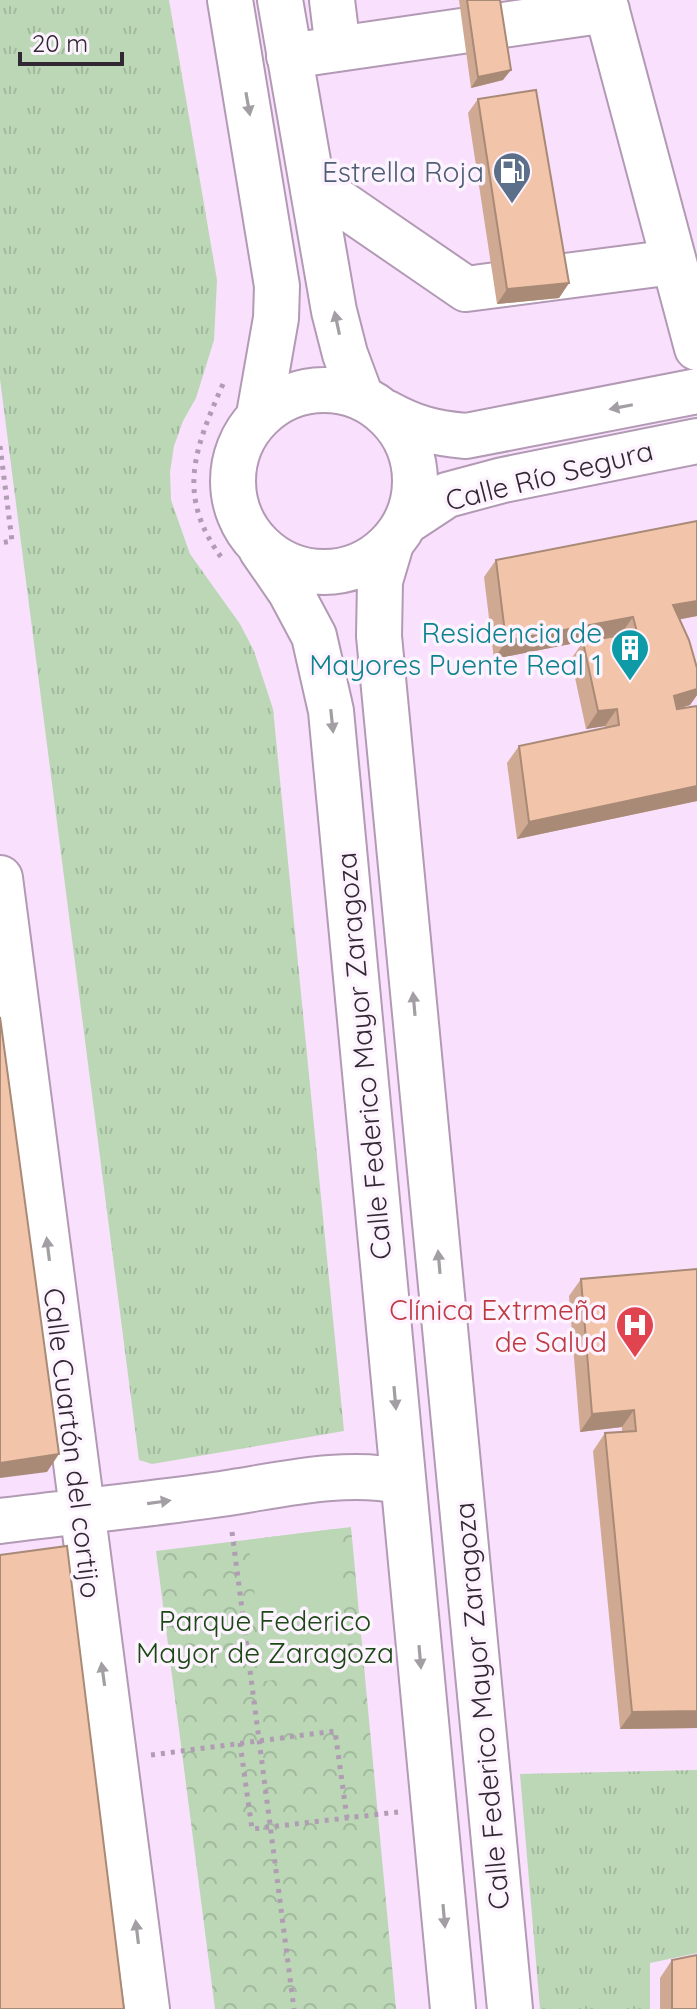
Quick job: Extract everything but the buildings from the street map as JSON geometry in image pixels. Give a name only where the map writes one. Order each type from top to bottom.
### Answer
[{"type":"main road","points":[[230,0],[277,286],[276,318],[259,415]]},
{"type":"main road","points":[[280,0],[339,332],[373,404],[403,435],[414,463],[415,493],[398,533],[368,561],[341,571],[312,572],[285,564],[246,559],[243,525],[232,497],[232,467],[241,439],[259,415],[281,399],[307,390],[334,390],[373,404]]},
{"type":"main road","points":[[332,0],[338,49]]},
{"type":"main road","points":[[289,56],[605,5],[697,348]]},
{"type":"main road","points":[[313,184],[466,289],[673,262]]},
{"type":"main road","name":"Calle Río Segura","points":[[373,404],[412,427],[431,433],[466,436],[697,391]]},
{"type":"main road","name":"Calle Río Segura","points":[[398,533],[447,495],[503,480],[697,441]]},
{"type":"main road","name":"Calle Federico Mayor Zaragoza","points":[[398,533],[380,581],[379,628],[510,2009]]},
{"type":"main road","name":"Calle Federico Mayor Zaragoza","points":[[246,559],[290,591],[314,636],[331,711],[453,2009]]},
{"type":"main road","name":"Calle Cuartón del cortijo","points":[[0,878],[147,2009]]},
{"type":"main road","points":[[0,1521],[351,1477],[378,1477],[403,1482]]},
{"type":"path","points":[[226,375],[194,458],[194,489],[199,517],[212,545],[246,559]]},
{"type":"path","points":[[0,446],[12,541],[0,543]]},
{"type":"path","points":[[232,1527],[294,2009]]},
{"type":"path","points":[[115,1760],[335,1731],[347,1818]]},
{"type":"path","points":[[240,1743],[252,1829],[434,1808]]},
{"type":"green space","points":[[0,0],[169,0],[217,280],[214,340],[196,398],[174,446],[170,472],[171,500],[190,554],[240,624],[254,651],[273,709],[344,1431],[152,1464],[139,1460],[0,379]]},
{"type":"green space","name":"Parque Federico Mayor de Zaragoza","points":[[351,1527],[396,2009],[215,2009],[156,1551]]},
{"type":"green space","points":[[334,1529],[351,1671],[266,1681],[248,1540]]},
{"type":"green space","points":[[697,1770],[697,1953],[650,1963],[650,2009],[540,2009],[520,1774]]},
{"type":"place","name":"Estrella Roja","points":[[512,205]]},
{"type":"place","name":"Residencia de Mayores Puente Real 1","points":[[630,682]]},
{"type":"place","name":"Clínica Extrmeña de Salud","points":[[635,1359]]}]
